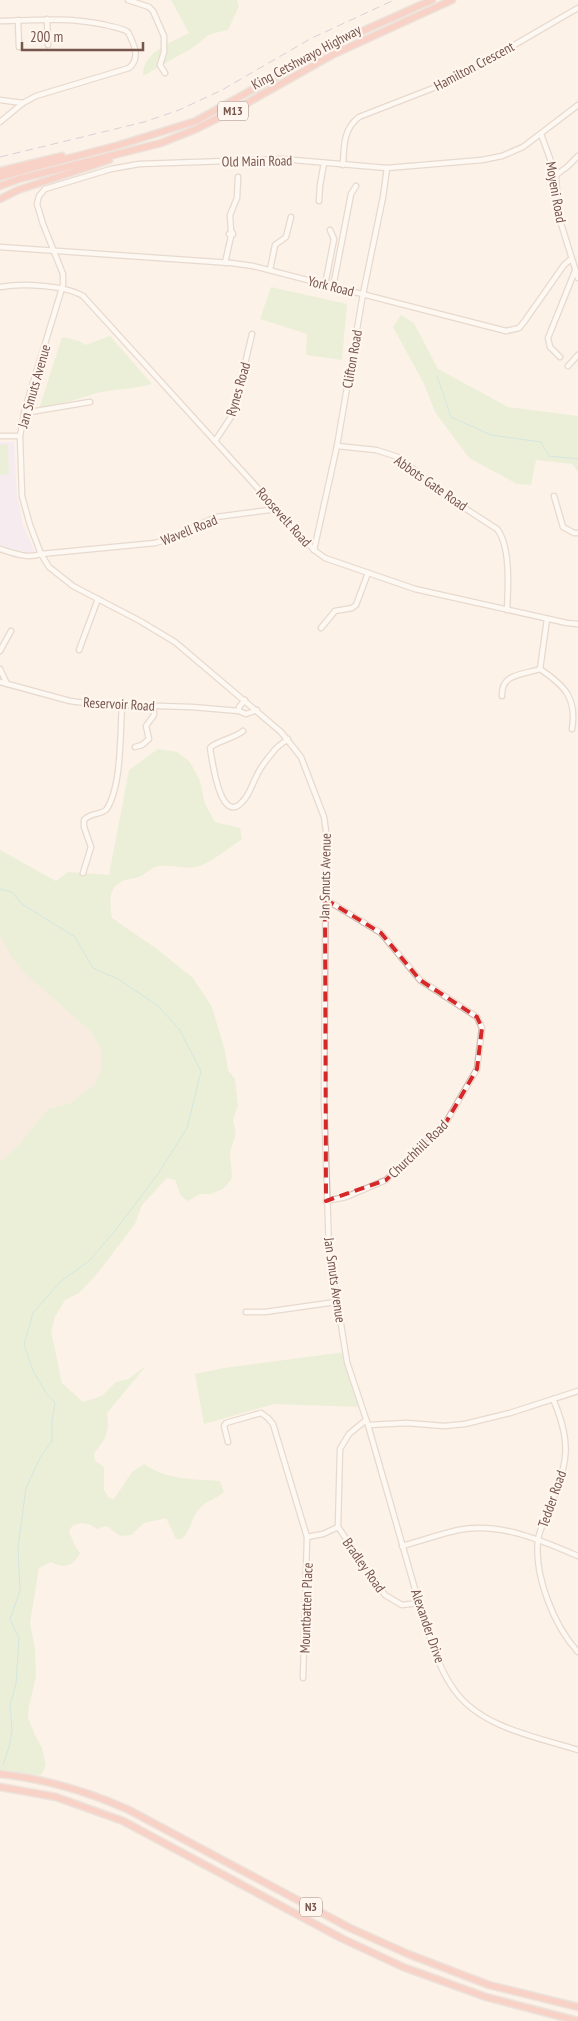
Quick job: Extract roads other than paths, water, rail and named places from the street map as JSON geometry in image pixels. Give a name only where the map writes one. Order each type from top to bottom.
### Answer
[{"type":"highway","name":"King Cetshwayo Highway","points":[[0,178],[132,142],[196,121],[338,42],[432,0]]},
{"type":"highway","name":"King Cetshwayo Highway","points":[[0,186],[177,137],[211,122],[332,55],[452,0]]},
{"type":"highway","points":[[0,171],[132,142]]},
{"type":"highway","points":[[0,199],[18,190],[138,149]]},
{"type":"highway","name":"N3","points":[[0,1774],[33,1778],[89,1793],[128,1810],[350,1928],[408,1954],[489,1985],[578,2007]]},
{"type":"highway","name":"N3","points":[[0,1787],[56,1797],[123,1821],[341,1938],[403,1967],[486,1997],[578,2021]]},
{"type":"street","points":[[128,0],[149,7],[154,11],[164,36],[164,48],[160,64],[165,72]]},
{"type":"street","name":"Hamilton Crescent","points":[[342,165],[347,130],[359,117],[454,80],[578,8]]},
{"type":"street","points":[[47,19],[48,45]]},
{"type":"street","points":[[18,20],[20,46]]},
{"type":"street","points":[[0,21],[79,20],[125,30],[128,32],[136,52],[135,60],[129,68],[59,88],[23,103],[0,122]]},
{"type":"street","points":[[0,100],[23,103]]},
{"type":"street","name":"Old Main Road","points":[[54,252],[37,204],[42,192],[52,186],[111,169],[154,163],[274,160],[387,168],[493,158],[516,150],[541,134],[578,105]]},
{"type":"street","name":"Moyeni Road","points":[[541,134],[556,175],[558,214],[577,275]]},
{"type":"street","points":[[556,175],[567,168],[578,156]]},
{"type":"street","points":[[319,201],[324,163]]},
{"type":"street","name":"Clifton Road","points":[[314,550],[337,446],[387,168]]},
{"type":"street","points":[[225,263],[231,234],[230,215],[237,198],[238,177]]},
{"type":"street","points":[[333,287],[351,194],[356,186]]},
{"type":"street","points":[[270,270],[275,247],[277,243],[286,237],[291,217]]},
{"type":"street","points":[[325,285],[334,239],[330,230]]},
{"type":"street","points":[[44,251],[49,239]]},
{"type":"street","points":[[0,247],[54,252]]},
{"type":"street","name":"York Road","points":[[54,252],[225,263],[270,270],[508,331],[519,328],[571,259]]},
{"type":"street","name":"Jan Smuts Avenue","points":[[54,252],[63,274],[62,290],[24,413],[20,436],[22,496],[40,554],[61,578],[73,586],[140,621],[175,642],[257,710],[288,739],[301,757],[326,824],[324,1103],[329,1250],[347,1362],[367,1422]]},
{"type":"street","points":[[560,357],[550,347],[548,338],[577,275]]},
{"type":"street","name":"Roosevelt Road","points":[[0,287],[26,284],[62,290],[83,296],[314,550],[331,561],[415,588],[507,610],[578,624]]},
{"type":"street","name":"Rynes Road","points":[[215,441],[232,418],[252,334]]},
{"type":"street","points":[[568,366],[578,355]]},
{"type":"street","points":[[24,413],[90,402]]},
{"type":"street","points":[[0,436],[20,436]]},
{"type":"street","name":"Abbots Gate Road","points":[[337,446],[376,450],[398,457],[449,498],[497,529],[505,550],[508,592],[507,610]]},
{"type":"street","points":[[554,496],[562,525],[578,534]]},
{"type":"street","name":"Wavell Road","points":[[40,554],[156,543],[169,539],[212,518],[277,509]]},
{"type":"street","points":[[302,537],[317,537]]},
{"type":"street","points":[[0,549],[27,557],[40,554]]},
{"type":"street","points":[[321,628],[335,611],[352,608],[356,605],[368,573]]},
{"type":"street","points":[[79,650],[98,599]]},
{"type":"street","points":[[540,669],[547,618]]},
{"type":"street","points":[[0,651],[11,631]]},
{"type":"street","points":[[0,669],[7,684]]},
{"type":"street","points":[[502,696],[502,686],[508,679],[540,669]]},
{"type":"street","points":[[540,669],[570,696],[574,718],[572,729]]},
{"type":"street","name":"Reservoir Road","points":[[0,682],[70,701],[239,711],[246,714],[257,710]]},
{"type":"street","points":[[239,711],[239,707],[244,700]]},
{"type":"street","points":[[82,873],[91,847],[84,827],[84,820],[89,816],[106,810],[118,769],[122,705]]},
{"type":"street","points":[[136,747],[149,739],[146,726],[154,715],[154,706]]},
{"type":"street","points":[[243,731],[231,739],[213,744],[210,748],[216,782],[224,801],[229,805],[238,805],[243,802],[273,751],[288,739]]},
{"type":"street","name":"Churchhill Road","points":[[325,899],[381,934],[420,980],[474,1015],[480,1021],[482,1028],[477,1069],[445,1124],[386,1180],[346,1197],[326,1201]]},
{"type":"street","points":[[246,1312],[266,1312],[336,1302]]},
{"type":"street","points":[[367,1422],[454,1426],[485,1420],[578,1391]]},
{"type":"street","name":"Tedder Road","points":[[553,1399],[564,1426],[567,1446],[564,1471],[538,1539],[541,1576],[545,1592],[558,1624],[578,1652]]},
{"type":"street","name":"Mountbatten Place","points":[[228,1442],[224,1426],[226,1423],[261,1413],[273,1424],[307,1537],[303,1678]]},
{"type":"street","name":"Bradley Road","points":[[367,1422],[348,1434],[340,1449],[338,1527],[384,1595],[402,1605],[419,1603]]},
{"type":"street","name":"Alexander Drive","points":[[367,1422],[433,1648],[445,1675],[455,1691],[463,1700],[491,1720],[521,1732],[578,1750]]},
{"type":"street","points":[[307,1537],[323,1534],[338,1527]]},
{"type":"street","points":[[402,1546],[457,1531],[471,1529],[503,1530],[538,1539],[578,1556]]},
{"type":"waterway","points":[[437,376],[451,417],[491,435],[541,442],[549,456],[578,459]]},
{"type":"waterway","points":[[0,889],[12,892],[22,904],[75,937],[93,968],[118,979],[158,1006],[179,1029],[201,1071],[187,1128],[158,1174],[114,1232],[89,1261],[60,1282],[33,1313],[24,1345],[33,1371],[46,1393],[55,1403],[52,1421],[52,1441],[40,1458],[26,1488],[18,1547],[20,1591],[10,1619],[19,1638],[16,1684],[10,1705],[12,1731],[3,1765]]},
{"type":"railway","points":[[0,157],[144,122],[179,110],[222,90],[310,39],[394,0]]}]
